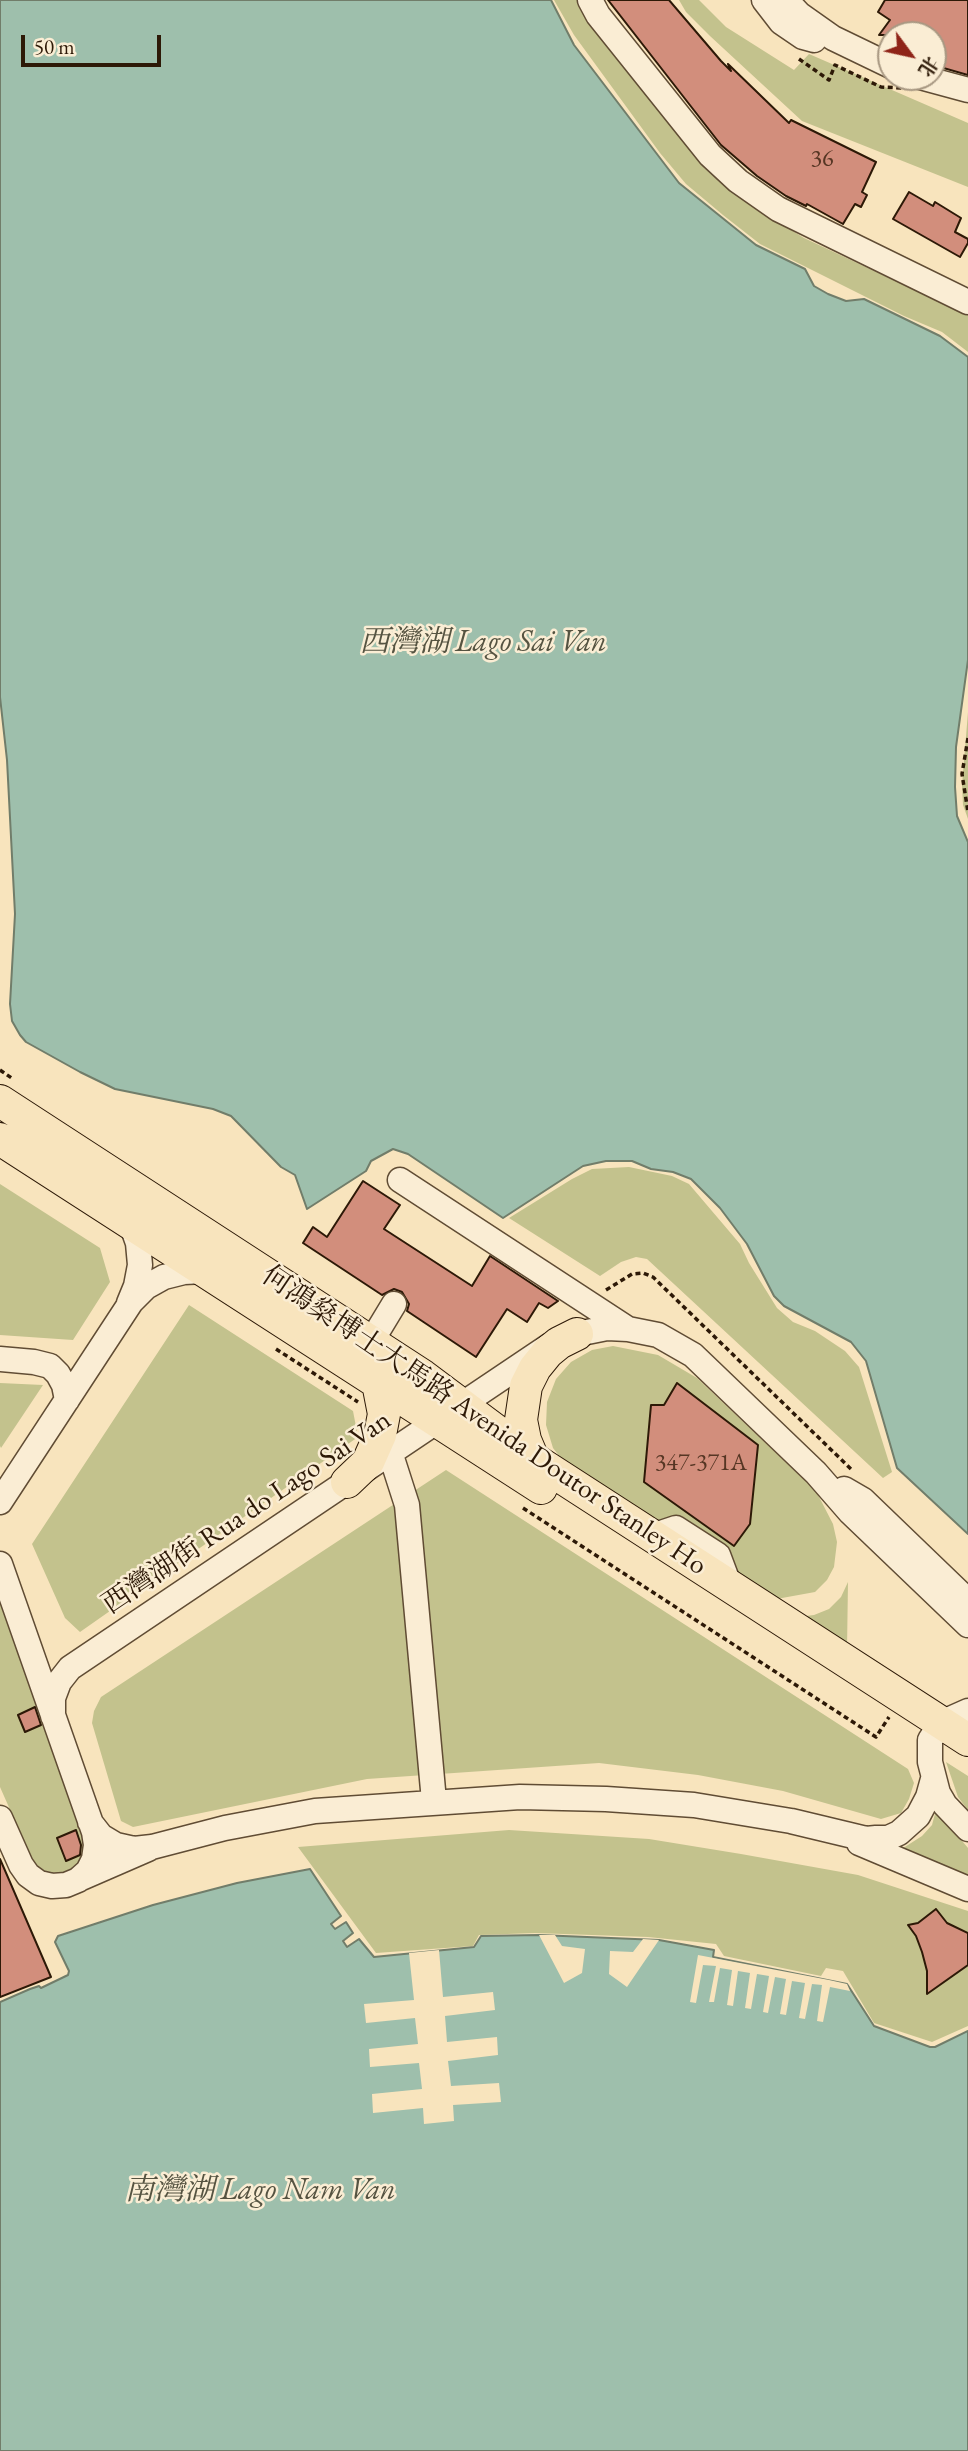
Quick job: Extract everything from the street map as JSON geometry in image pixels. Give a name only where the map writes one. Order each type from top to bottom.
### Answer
[{"type":"main road","name":"何鴻燊博士大馬路 Avenida Doutor Stanley Ho","points":[[0,1101],[423,1376],[450,1413],[890,1714],[956,1723]]},
{"type":"main road","name":"何鴻燊博士大馬路 Avenida Doutor Stanley Ho","points":[[0,1139],[379,1383],[450,1413],[533,1459],[730,1587],[956,1723],[968,1765]]},
{"type":"main road","points":[[533,1459],[521,1420],[526,1386],[535,1368],[548,1352],[577,1334]]},
{"type":"main road","points":[[347,1482],[372,1455],[380,1435],[383,1399],[379,1383]]},
{"type":"street","points":[[590,0],[598,15],[710,155],[738,181],[778,209],[968,302]]},
{"type":"street","points":[[764,0],[780,22],[803,37],[829,45],[845,44]]},
{"type":"street","points":[[786,0],[799,14],[845,44],[877,59]]},
{"type":"street","points":[[947,84],[968,90]]},
{"type":"street","points":[[400,1180],[628,1329]]},
{"type":"street","points":[[0,1502],[127,1307],[136,1286],[140,1265],[138,1244],[131,1223]]},
{"type":"street","points":[[127,1307],[141,1292],[158,1280],[177,1273],[205,1271]]},
{"type":"street","points":[[371,1342],[394,1304]]},
{"type":"street","name":"西灣湖街 Rua do Lago Sai Van","points":[[53,1716],[53,1698],[59,1682],[70,1668],[549,1346],[597,1329],[628,1329],[667,1339],[693,1355],[816,1472],[850,1512],[968,1625]]},
{"type":"street","points":[[0,1359],[50,1366],[64,1385],[67,1400]]},
{"type":"street","points":[[390,1452],[407,1505],[434,1801]]},
{"type":"street","points":[[0,1463],[9,1463],[32,1454]]},
{"type":"street","name":"西灣湖街 Rua do Lago Sai Van","points":[[816,1472],[863,1500],[968,1601]]},
{"type":"street","points":[[0,1564],[12,1606],[53,1716],[96,1845],[88,1871],[78,1880]]},
{"type":"street","name":"西灣湖街 Rua do Lago Sai Van","points":[[12,1606],[28,1636],[41,1648],[57,1656],[75,1657],[92,1653]]},
{"type":"street","points":[[90,1822],[101,1836],[116,1845],[134,1849],[315,1811],[520,1797],[694,1805],[791,1821],[866,1839],[888,1838],[899,1833],[918,1816],[956,1723]]},
{"type":"street","points":[[933,1779],[945,1805],[968,1829]]},
{"type":"street","points":[[0,1818],[20,1865],[39,1883],[52,1886],[66,1885],[152,1847]]},
{"type":"street","points":[[831,1832],[968,1889]]},
{"type":"path","points":[[968,738],[962,774],[968,812]]},
{"type":"path","points":[[268,1344],[383,1418]]},
{"type":"path","points":[[513,1502],[876,1737],[890,1714]]},
{"type":"shaded area","points":[[554,0],[587,0],[761,211],[804,238],[968,315],[968,352],[942,332],[904,316],[760,244],[686,184],[660,153],[574,35]]},
{"type":"shaded area","points":[[679,0],[699,0],[726,27],[794,70],[809,54],[877,84],[877,91],[894,91],[968,123],[968,187],[802,121],[686,12]]},
{"type":"shaded area","points":[[968,712],[968,819],[963,805],[962,785]]},
{"type":"shaded area","points":[[629,1167],[672,1176],[689,1184],[740,1244],[777,1308],[793,1322],[815,1331],[845,1351],[859,1367],[892,1472],[883,1478],[647,1259],[636,1257],[621,1262],[600,1276],[509,1218],[592,1169]]},
{"type":"shaded area","points":[[0,1184],[100,1248],[110,1282],[73,1340],[0,1335]]},
{"type":"shaded area","points":[[189,1305],[353,1411],[358,1437],[80,1632],[65,1618],[32,1544]]},
{"type":"shaded area","points":[[613,1346],[658,1355],[697,1378],[816,1491],[833,1524],[837,1542],[834,1567],[827,1580],[815,1592],[771,1600],[567,1466],[553,1448],[546,1425],[547,1402],[556,1379],[571,1362],[592,1350]]},
{"type":"shaded area","points":[[0,1383],[43,1385],[1,1448],[0,1446]]},
{"type":"shaded area","points":[[446,1470],[908,1769],[914,1783],[901,1813],[881,1819],[783,1791],[698,1775],[599,1763],[367,1779],[133,1827],[121,1821],[92,1723],[101,1697]]},
{"type":"shaded area","points":[[848,1582],[847,1649],[798,1617],[829,1609],[841,1597]]},
{"type":"shaded area","points":[[0,1603],[8,1613],[86,1848],[78,1865],[61,1874],[43,1871],[35,1866],[0,1787]]},
{"type":"shaded area","points":[[946,1762],[968,1776],[968,1810],[958,1797]]},
{"type":"shaded area","points":[[936,1810],[968,1848],[968,1878],[897,1852],[922,1836],[932,1825]]},
{"type":"shaded area","points":[[509,1830],[649,1839],[741,1854],[858,1875],[968,1911],[968,2026],[932,2042],[874,2023],[843,1971],[826,1968],[821,1976],[724,1956],[716,1944],[648,1937],[535,1933],[479,1935],[473,1946],[376,1953],[298,1847]]},
{"type":"water","name":"西灣湖 Lago Sai Van","points":[[0,0],[551,0],[574,45],[679,183],[756,245],[805,269],[814,286],[846,301],[864,299],[940,336],[968,357],[968,660],[956,747],[955,787],[957,816],[968,842],[968,1534],[897,1468],[866,1361],[851,1342],[784,1306],[774,1296],[747,1244],[720,1208],[691,1179],[673,1172],[651,1169],[632,1161],[606,1161],[583,1166],[503,1218],[408,1154],[393,1149],[371,1161],[366,1171],[307,1209],[295,1175],[281,1167],[231,1116],[213,1109],[115,1089],[26,1042],[20,1035],[12,1021],[10,1004],[15,914],[7,760],[0,697]]},
{"type":"water","name":"南灣湖 Lago Nam Van","points":[[310,1869],[341,1916],[331,1924],[335,1929],[346,1922],[353,1933],[343,1941],[347,1947],[359,1939],[374,1957],[474,1947],[481,1936],[539,1935],[659,1940],[714,1950],[713,1957],[847,1984],[874,2026],[930,2047],[968,2031],[968,2451],[0,2451],[0,2002],[30,1989],[39,1986],[41,1988],[68,1975],[69,1971],[55,1942],[58,1936],[153,1905],[237,1883]]},
{"type":"pier","points":[[539,1935],[555,1935],[562,1946],[585,1949],[582,1973],[564,1983]]},
{"type":"pier","points":[[643,1939],[659,1940],[627,1987],[609,1974],[610,1951],[633,1952]]},
{"type":"pier","points":[[439,1950],[443,1997],[493,1992],[495,2010],[445,2016],[447,2042],[497,2037],[498,2055],[448,2061],[451,2086],[499,2083],[501,2102],[453,2105],[454,2121],[424,2124],[423,2108],[373,2113],[372,2094],[422,2089],[419,2063],[370,2067],[369,2049],[418,2044],[415,2018],[366,2023],[364,2004],[414,2000],[409,1953]]},
{"type":"pier","points":[[698,1955],[847,1984],[850,1991],[830,1987],[823,2022],[817,2021],[822,1985],[812,1984],[805,2019],[799,2018],[805,1983],[792,1981],[786,2015],[780,2014],[786,1979],[775,1977],[768,2013],[763,2012],[769,1976],[757,1974],[751,2009],[745,2008],[750,1973],[738,1971],[733,2006],[727,2005],[732,1970],[720,1968],[714,2002],[709,2002],[716,1966],[703,1965],[696,2003],[690,2002]]},
{"type":"building","points":[[608,0],[669,0],[721,61],[731,71],[728,64],[789,123],[791,120],[876,162],[862,192],[867,195],[861,207],[855,204],[843,224],[786,196],[757,176],[721,145]]},
{"type":"building","points":[[885,0],[968,0],[968,75],[947,69],[947,21],[889,21],[878,12]]},
{"type":"building","points":[[909,192],[933,206],[935,202],[961,218],[955,232],[968,239],[968,243],[960,257],[893,219]]},
{"type":"building","points":[[363,1181],[400,1205],[384,1229],[472,1286],[490,1256],[558,1301],[548,1308],[539,1303],[527,1322],[507,1309],[476,1357],[407,1311],[409,1304],[402,1292],[394,1289],[382,1295],[303,1243],[313,1227],[327,1237]]},
{"type":"building","points":[[677,1383],[758,1445],[750,1524],[734,1546],[644,1482],[651,1405],[664,1405]]},
{"type":"building","points":[[35,1707],[41,1725],[25,1732],[18,1715]]},
{"type":"building","points":[[76,1830],[81,1845],[80,1855],[66,1861],[57,1838]]},
{"type":"building","points":[[0,1859],[51,1977],[0,1997]]},
{"type":"building","points":[[936,1909],[947,1923],[968,1933],[968,1965],[927,1994],[927,1971],[922,1952],[908,1925],[918,1923]]}]
